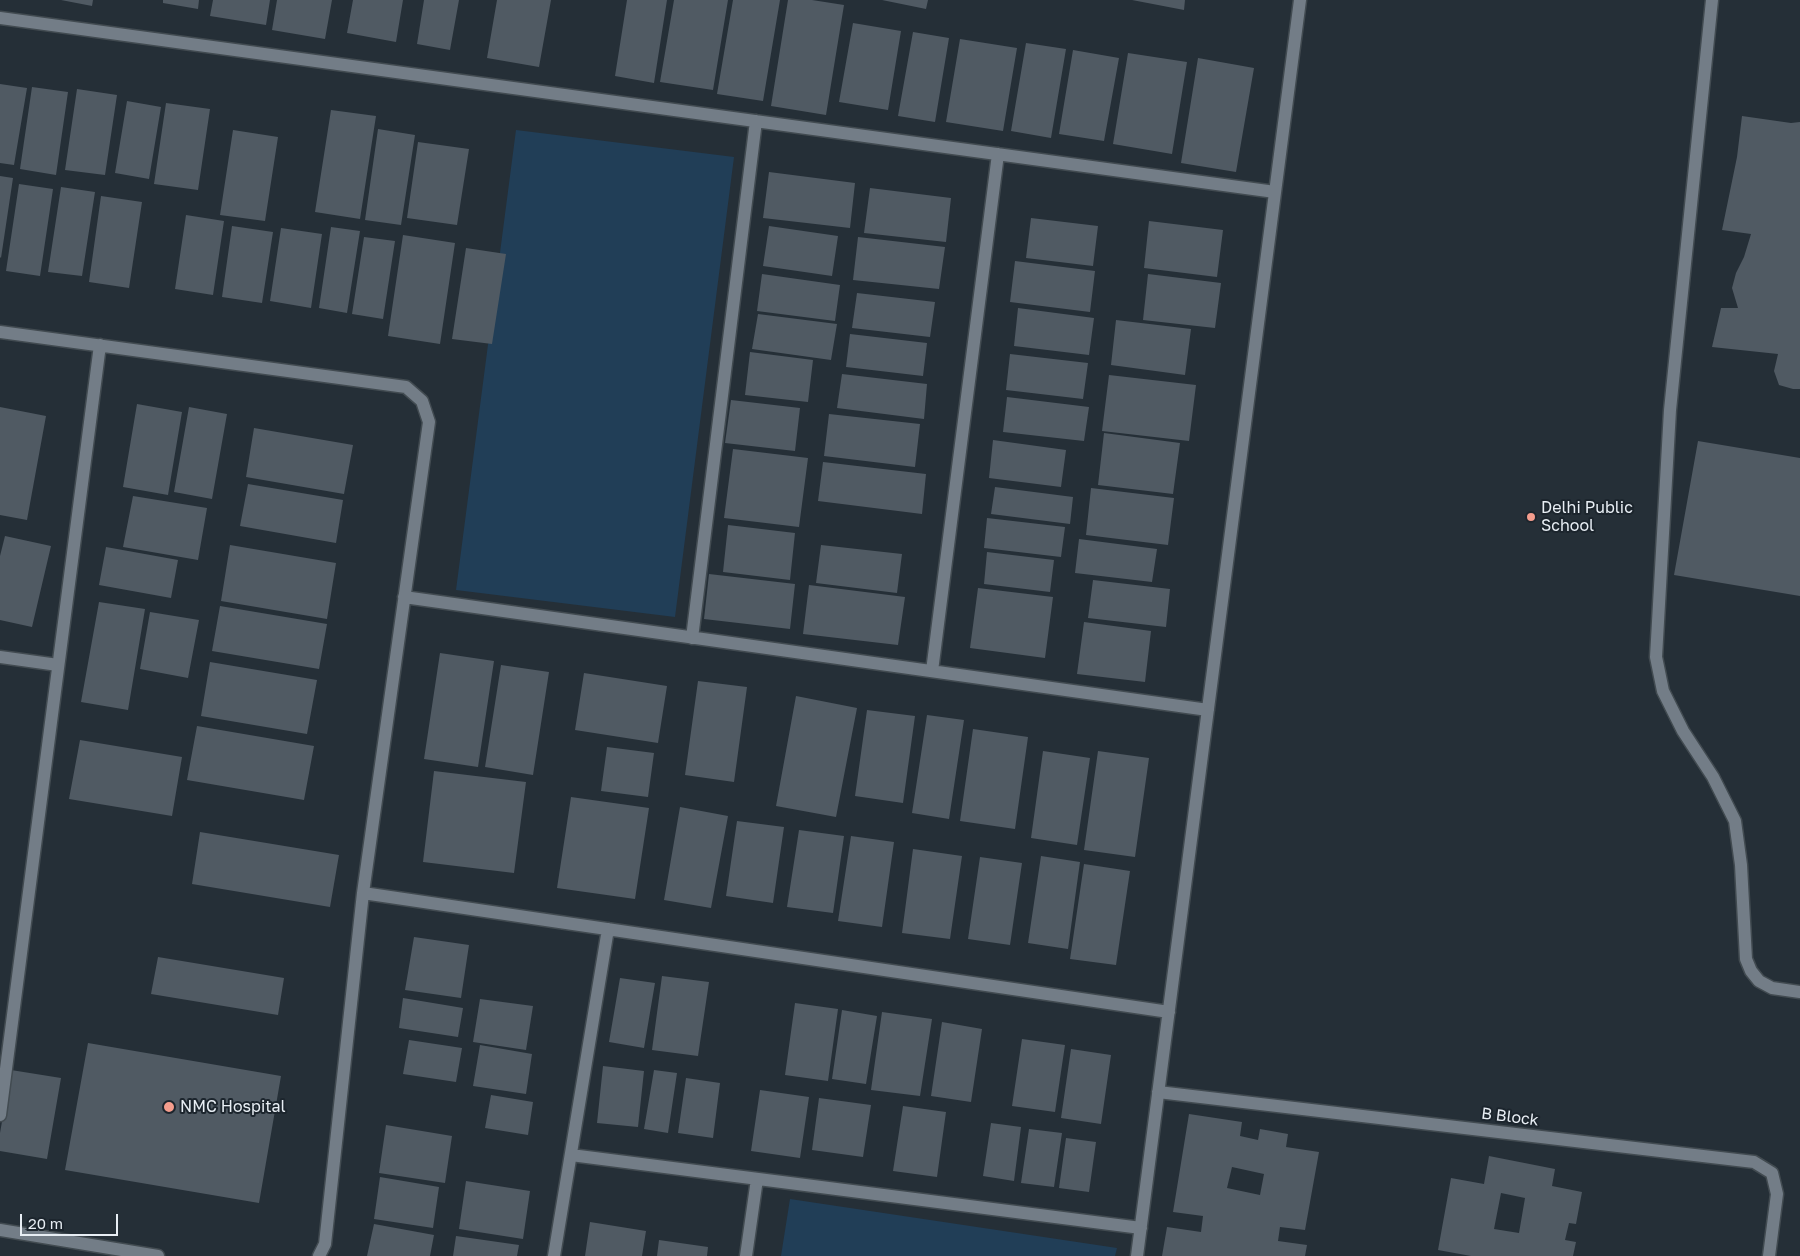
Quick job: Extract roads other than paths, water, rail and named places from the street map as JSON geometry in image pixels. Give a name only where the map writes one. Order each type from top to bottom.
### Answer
[{"type":"street","points":[[1137,1256],[1300,0]]},
{"type":"street","points":[[1712,0],[1670,410],[1656,656],[1663,691],[1683,731],[1713,777],[1735,821],[1741,866],[1746,959],[1751,971],[1759,981],[1772,988],[1800,992]]},
{"type":"street","points":[[0,18],[1275,192]]},
{"type":"street","points":[[692,638],[756,121]]},
{"type":"street","points":[[932,671],[998,154]]},
{"type":"street","points":[[0,332],[406,387],[422,401],[429,422],[363,893],[325,1244],[318,1256]]},
{"type":"street","points":[[0,1115],[100,345]]},
{"type":"street","points":[[404,597],[1208,710]]},
{"type":"street","points":[[0,657],[58,665]]},
{"type":"street","points":[[363,893],[1169,1012]]},
{"type":"street","points":[[554,1256],[608,929]]},
{"type":"street","name":"B Block","points":[[1158,1092],[1754,1162],[1772,1173],[1776,1194],[1768,1256]]},
{"type":"street","points":[[571,1155],[1140,1228]]},
{"type":"street","points":[[746,1256],[757,1179]]},
{"type":"street","points":[[0,1230],[158,1256]]},
{"type":"place","name":"Delhi Public School","points":[[1531,517]]},
{"type":"place","name":"NMC Hospital","points":[[169,1107]]}]
